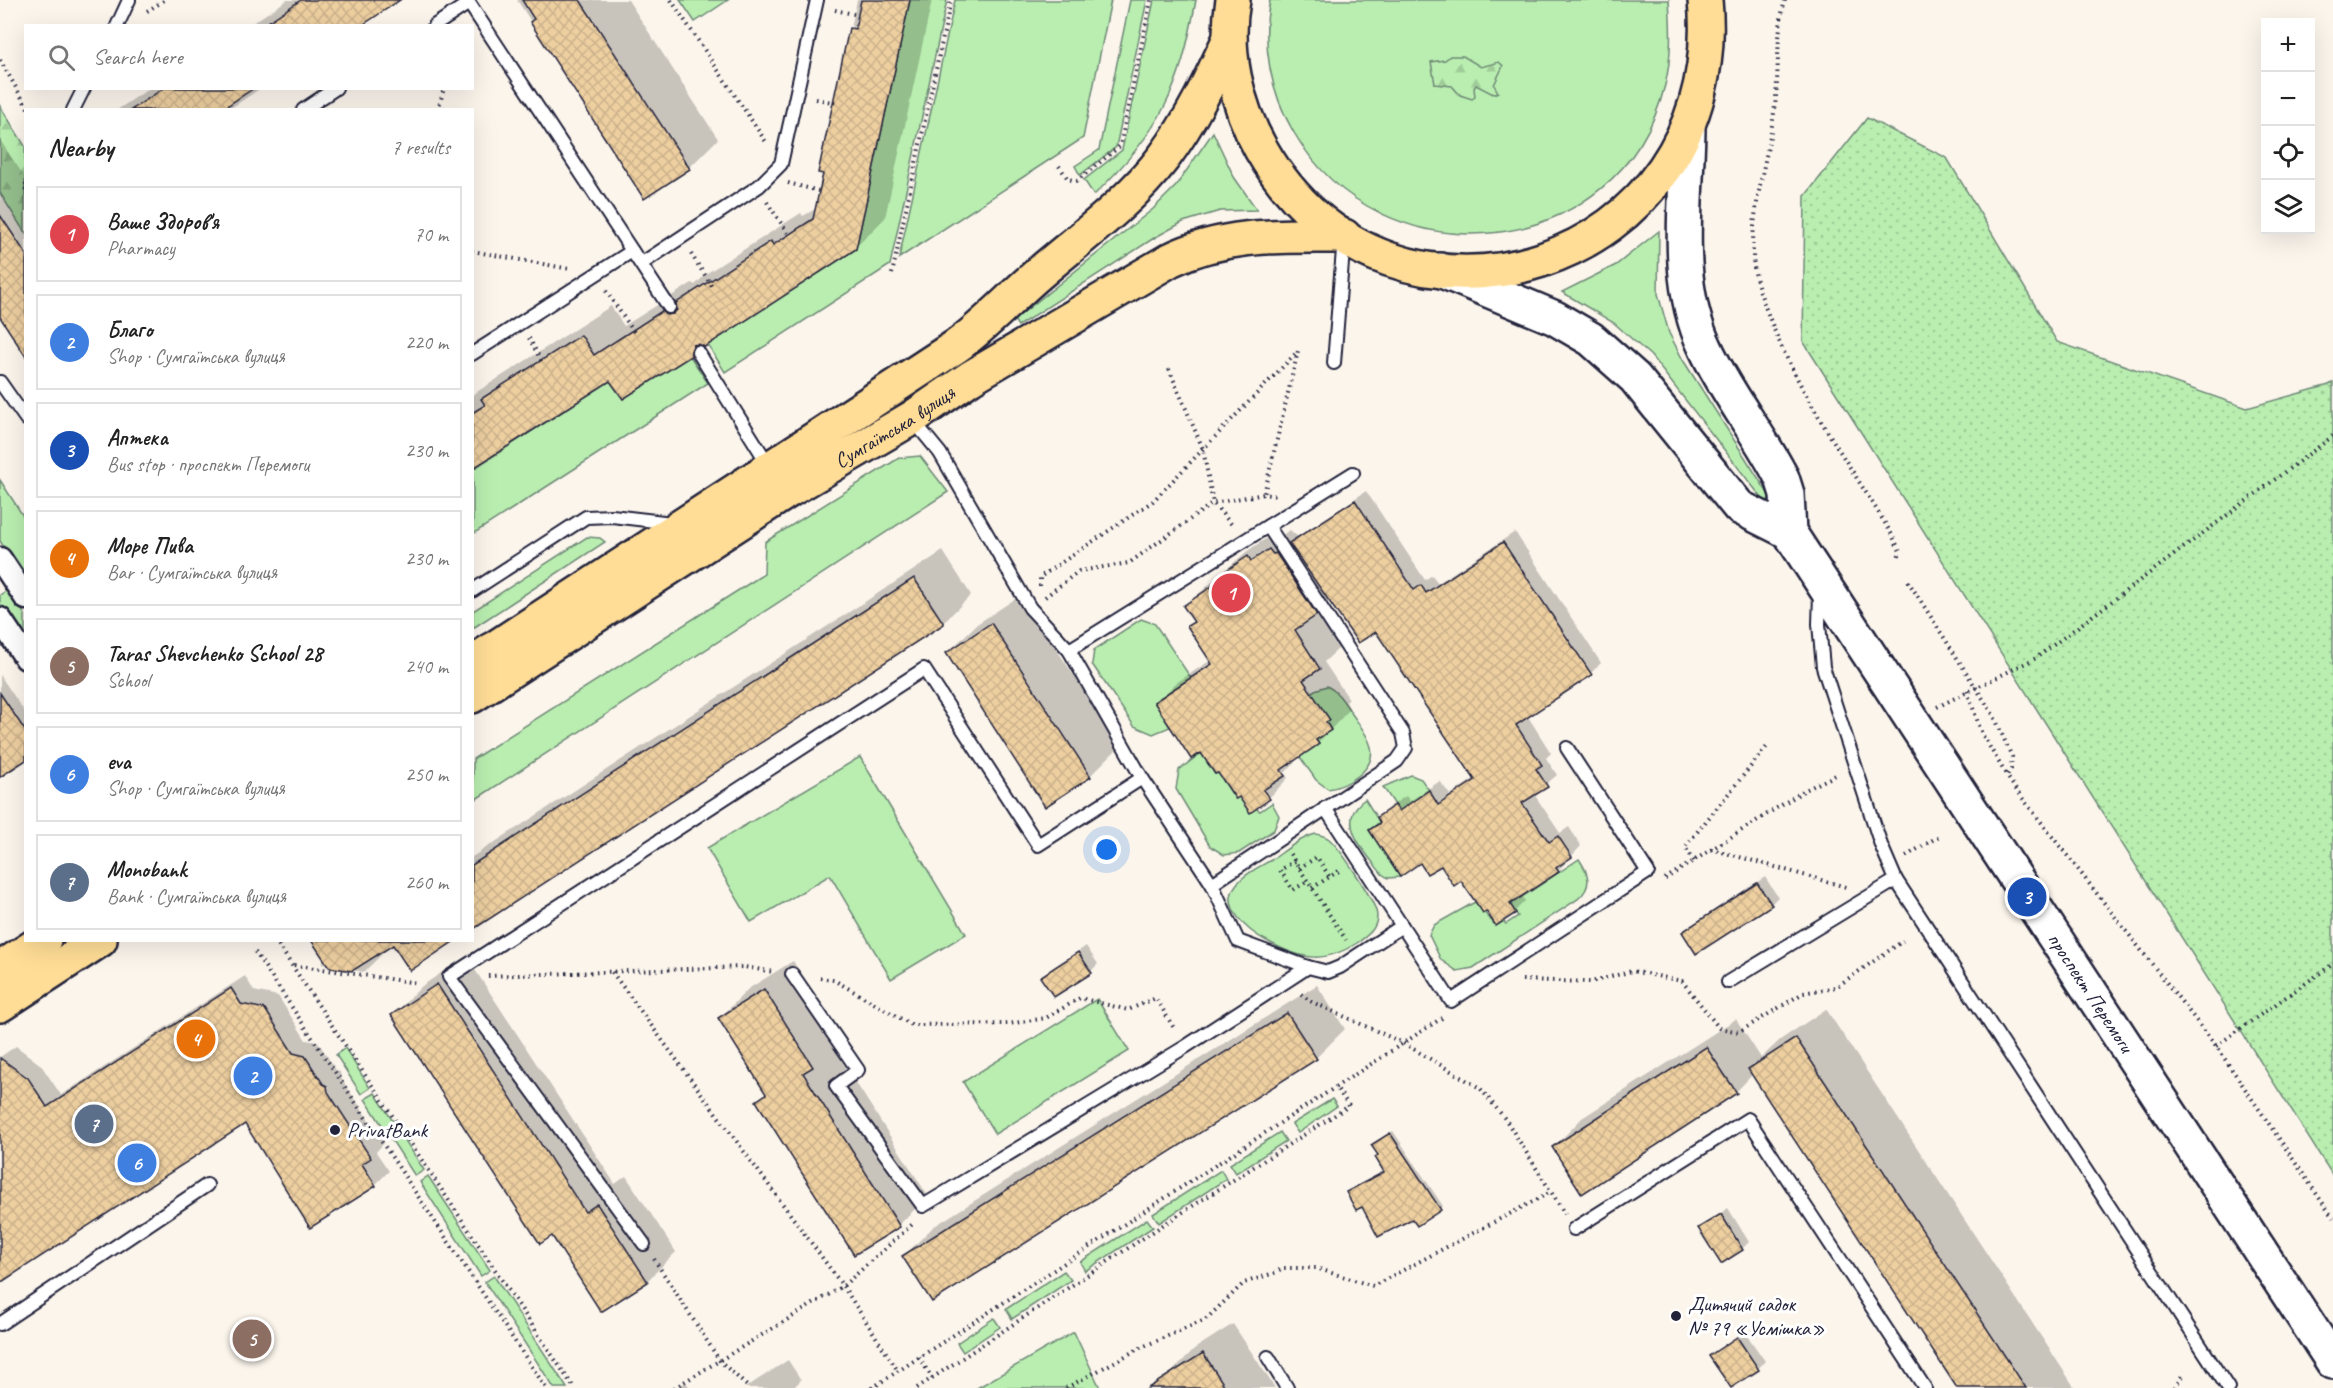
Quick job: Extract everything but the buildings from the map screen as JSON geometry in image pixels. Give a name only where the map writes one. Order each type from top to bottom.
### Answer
[{"type":"main road","points":[[1233,0],[1230,38],[1233,72],[1241,105],[1270,166],[1300,201],[1344,236],[1374,252],[1406,263],[1440,270],[1474,272],[1508,269],[1541,261],[1582,243],[1629,211],[1653,186],[1673,159],[1700,97],[1706,63],[1708,29],[1705,0]]},
{"type":"main road","name":"Сумгаїтська вулиця","points":[[474,662],[975,333],[1125,199],[1157,166],[1180,134],[1230,38]]},
{"type":"main road","points":[[1440,270],[1555,318],[1591,339],[1635,378],[1739,507],[1789,532],[1787,494],[1782,478],[1713,363],[1690,306],[1685,249],[1688,129]]},
{"type":"main road","name":"Сумгаїтська вулиця","points":[[474,695],[788,492],[912,418],[970,378],[1194,248],[1220,241],[1251,237],[1344,236]]},
{"type":"main road","name":"проспект Перемоги","points":[[1789,532],[2333,1362]]},
{"type":"main road","points":[[0,969],[41,942]]},
{"type":"main road","points":[[0,1005],[97,942]]},
{"type":"street","points":[[0,559],[24,595]]},
{"type":"street","points":[[0,619],[24,655]]},
{"type":"lane","points":[[118,24],[129,0]]},
{"type":"lane","points":[[437,24],[469,3],[669,307]]},
{"type":"lane","points":[[641,264],[759,186],[781,164],[821,4]]},
{"type":"lane","points":[[74,108],[83,90]]},
{"type":"lane","points":[[306,108],[333,90]]},
{"type":"lane","points":[[1334,363],[1344,236]]},
{"type":"lane","points":[[474,353],[632,251]]},
{"type":"lane","points":[[698,351],[770,468]]},
{"type":"lane","points":[[0,382],[24,416]]},
{"type":"lane","points":[[912,418],[940,453],[1030,608],[1069,650],[1142,778],[1212,884],[1238,941],[1328,972],[1402,926]]},
{"type":"lane","points":[[1069,650],[1353,473]]},
{"type":"lane","points":[[474,590],[586,517],[612,516],[682,524]]},
{"type":"lane","points":[[1212,884],[1397,761],[1406,748],[1406,740],[1268,526]]},
{"type":"lane","points":[[1821,582],[1819,624],[1823,667],[1855,766],[1896,880],[2228,1388]]},
{"type":"lane","points":[[644,1244],[449,977],[924,669],[1038,845],[1142,778]]},
{"type":"lane","points":[[1325,808],[1451,1001],[1648,872],[1567,748]]},
{"type":"lane","points":[[1728,982],[1896,880]]},
{"type":"lane","points":[[792,974],[858,1070],[836,1086],[923,1206],[1185,1047],[1308,967]]},
{"type":"lane","points":[[1574,1228],[1748,1119],[1926,1388]]},
{"type":"lane","points":[[0,1323],[207,1185]]},
{"type":"lane","points":[[1268,1357],[1287,1388]]},
{"type":"path","points":[[671,0],[781,164]]},
{"type":"path","points":[[892,274],[951,0]]},
{"type":"path","points":[[1059,166],[1068,179],[1077,181],[1119,148],[1151,0]]},
{"type":"path","points":[[1785,0],[1779,27],[1774,114],[1754,221],[1754,270],[1766,308],[1785,354],[1823,426],[1895,539],[1900,551],[1898,558]]},
{"type":"path","points":[[821,4],[858,15]]},
{"type":"path","points":[[0,60],[28,108]]},
{"type":"path","points":[[439,108],[443,90]]},
{"type":"path","points":[[805,97],[838,103]]},
{"type":"path","points":[[783,182],[819,191]]},
{"type":"path","points":[[767,201],[789,235]]},
{"type":"path","points":[[474,250],[597,274]]},
{"type":"path","points":[[691,254],[712,286]]},
{"type":"path","points":[[604,288],[636,335]]},
{"type":"path","points":[[528,337],[543,364]]},
{"type":"path","points":[[1264,494],[1298,351],[1153,501],[1040,577],[1042,599],[1079,571],[1129,563],[1213,503],[1264,494],[1311,499]]},
{"type":"path","points":[[1169,369],[1203,449],[1213,503],[1245,541]]},
{"type":"path","points":[[1912,719],[2036,658],[2333,436]]},
{"type":"path","points":[[1908,581],[1994,716],[2010,749],[2013,762],[2007,776]]},
{"type":"path","points":[[1967,691],[1982,734],[2007,776],[2216,1046],[2333,1218]]},
{"type":"path","points":[[1694,861],[1685,847],[1769,744]]},
{"type":"path","points":[[1655,886],[1804,790],[1855,766]]},
{"type":"path","points":[[1890,866],[1941,835]]},
{"type":"path","points":[[1280,838],[1356,956]]},
{"type":"path","points":[[1711,849],[1872,895]]},
{"type":"path","points":[[1299,868],[1317,857],[1330,877]]},
{"type":"path","points":[[1312,888],[1358,858]]},
{"type":"path","points":[[1295,861],[1280,870],[1293,890],[1308,881]]},
{"type":"path","points":[[277,942],[574,1388]]},
{"type":"path","points":[[255,952],[546,1388]]},
{"type":"path","points":[[2216,1046],[2333,964]]},
{"type":"path","points":[[294,965],[417,983]]},
{"type":"path","points":[[449,977],[744,968],[834,980],[912,1025],[1008,1024],[1046,1017],[1080,998],[1128,1010],[1156,998],[1185,1047]]},
{"type":"path","points":[[612,972],[843,1286],[898,1371]]},
{"type":"path","points":[[1288,981],[1310,1001],[1403,1043],[1480,1088],[1506,1120],[1574,1228]]},
{"type":"path","points":[[872,1388],[1447,1014]]},
{"type":"path","points":[[917,1388],[1166,1223],[1349,1106],[1336,1087]]},
{"type":"path","points":[[1066,1388],[1142,1347],[1205,1320],[1244,1282],[1277,1272],[1282,1268],[1316,1268],[1373,1286],[1551,1192]]},
{"type":"path","points":[[674,1388],[843,1286],[918,1220],[923,1206]]},
{"type":"path","points":[[644,1244],[720,1360],[749,1388]]},
{"type":"path","points":[[919,1357],[933,1378]]},
{"type":"path","points":[[2175,1388],[2183,1374]]},
{"type":"green space","points":[[680,0],[728,0],[695,22]]},
{"type":"green space","points":[[910,0],[947,0],[890,265],[725,372],[708,345],[856,249]]},
{"type":"green space","points":[[955,0],[1111,0],[1083,138],[899,258]]},
{"type":"green space","points":[[1130,0],[1147,0],[1116,147],[1080,175],[1075,166],[1099,150]]},
{"type":"green space","points":[[1154,0],[1196,0],[1183,59],[1164,107],[1151,129],[1117,172],[1094,195],[1084,180],[1122,150]]},
{"type":"green space","points":[[1270,0],[1669,0],[1669,64],[1665,85],[1640,144],[1601,189],[1551,218],[1496,232],[1438,231],[1382,214],[1333,181],[1293,131],[1279,101],[1270,68],[1267,34]]},
{"type":"green space","points":[[1450,56],[1463,56],[1481,67],[1499,62],[1503,66],[1494,85],[1498,92],[1493,94],[1476,85],[1475,97],[1472,99],[1460,95],[1452,86],[1435,84],[1431,62],[1445,60]]},
{"type":"green space","points":[[0,106],[24,144],[24,231],[0,193]]},
{"type":"green space","points":[[1867,118],[1947,158],[2057,342],[2247,408],[2333,382],[2333,1176],[1803,341],[1805,196]]},
{"type":"green space","points":[[1213,132],[1234,177],[1257,210],[1220,211],[1183,222],[1154,238],[1018,326],[1014,320],[1153,209],[1176,186]]},
{"type":"green space","points":[[1659,231],[1658,294],[1669,333],[1683,360],[1771,498],[1765,502],[1651,356],[1614,323],[1562,292],[1616,265]]},
{"type":"green space","points":[[690,356],[708,383],[474,533],[474,468],[610,381],[623,399]]},
{"type":"green space","points":[[920,456],[948,492],[474,800],[474,758],[764,574],[765,542],[899,458]]},
{"type":"green space","points":[[0,480],[24,517],[24,578],[0,541]]},
{"type":"green space","points":[[587,537],[600,538],[605,542],[474,627],[474,610]]},
{"type":"green space","points":[[9,589],[24,613],[24,642],[0,604],[0,595]]},
{"type":"green space","points":[[1141,619],[1155,624],[1191,678],[1154,702],[1170,727],[1153,734],[1134,726],[1092,664],[1094,650]]},
{"type":"green space","points":[[1327,686],[1341,698],[1363,730],[1371,747],[1369,763],[1365,770],[1351,780],[1328,789],[1316,780],[1300,757],[1319,744],[1316,740],[1331,730],[1326,722],[1329,720],[1292,705],[1315,690]]},
{"type":"green space","points":[[1201,753],[1215,774],[1232,764],[1223,780],[1235,799],[1239,797],[1260,811],[1272,803],[1279,816],[1274,830],[1239,853],[1224,855],[1210,846],[1176,789],[1179,770]]},
{"type":"green space","points":[[860,757],[966,934],[891,979],[830,875],[751,922],[707,848]]},
{"type":"green space","points":[[1411,775],[1421,779],[1429,790],[1399,811],[1383,787]]},
{"type":"green space","points":[[1365,799],[1380,823],[1369,830],[1400,877],[1388,878],[1382,874],[1367,856],[1355,836],[1352,817],[1356,808]]},
{"type":"green space","points":[[1316,834],[1329,839],[1341,853],[1365,888],[1375,909],[1377,920],[1374,927],[1360,941],[1336,954],[1314,957],[1292,953],[1252,932],[1238,918],[1231,902],[1232,893],[1243,877],[1299,841]]},
{"type":"green space","points":[[1579,859],[1587,875],[1588,885],[1578,899],[1473,968],[1457,971],[1441,960],[1429,935],[1434,925],[1475,902],[1496,926],[1503,921],[1506,924],[1518,916],[1510,905]]},
{"type":"green space","points":[[1097,999],[1129,1051],[995,1134],[963,1082]]},
{"type":"green space","points":[[345,1048],[370,1088],[361,1094],[336,1055]]},
{"type":"green space","points":[[375,1093],[424,1170],[415,1176],[365,1099]]},
{"type":"green space","points":[[1332,1099],[1337,1106],[1298,1133],[1292,1124]]},
{"type":"green space","points":[[1280,1132],[1286,1141],[1236,1173],[1230,1164]]},
{"type":"green space","points":[[1221,1170],[1226,1179],[1159,1223],[1153,1214]]},
{"type":"green space","points":[[428,1176],[490,1270],[481,1276],[420,1182]]},
{"type":"green space","points":[[1147,1219],[1153,1227],[1085,1271],[1080,1262]]},
{"type":"green space","points":[[1064,1271],[1071,1280],[1012,1319],[1006,1309]]},
{"type":"green space","points":[[494,1276],[567,1388],[554,1388],[485,1282]]},
{"type":"green space","points":[[994,1318],[1000,1327],[963,1352],[957,1343]]},
{"type":"green space","points":[[1074,1332],[1100,1388],[977,1388]]},
{"type":"place","name":"Ваше Здоров'я","points":[[1231,593]]},
{"type":"place","name":"Аптека","points":[[2027,897]]},
{"type":"place","name":"Море Пива","points":[[196,1039]]},
{"type":"place","name":"Благо","points":[[253,1076]]},
{"type":"place","name":"Monobank","points":[[94,1124]]},
{"type":"place","name":"PrivatBank","points":[[335,1130]]},
{"type":"place","name":"eva","points":[[137,1163]]},
{"type":"place","name":"Дитячий садок № 79 «Усмішка»","points":[[1676,1316]]},
{"type":"place","name":"Taras Shevchenko School 28","points":[[252,1339]]}]
